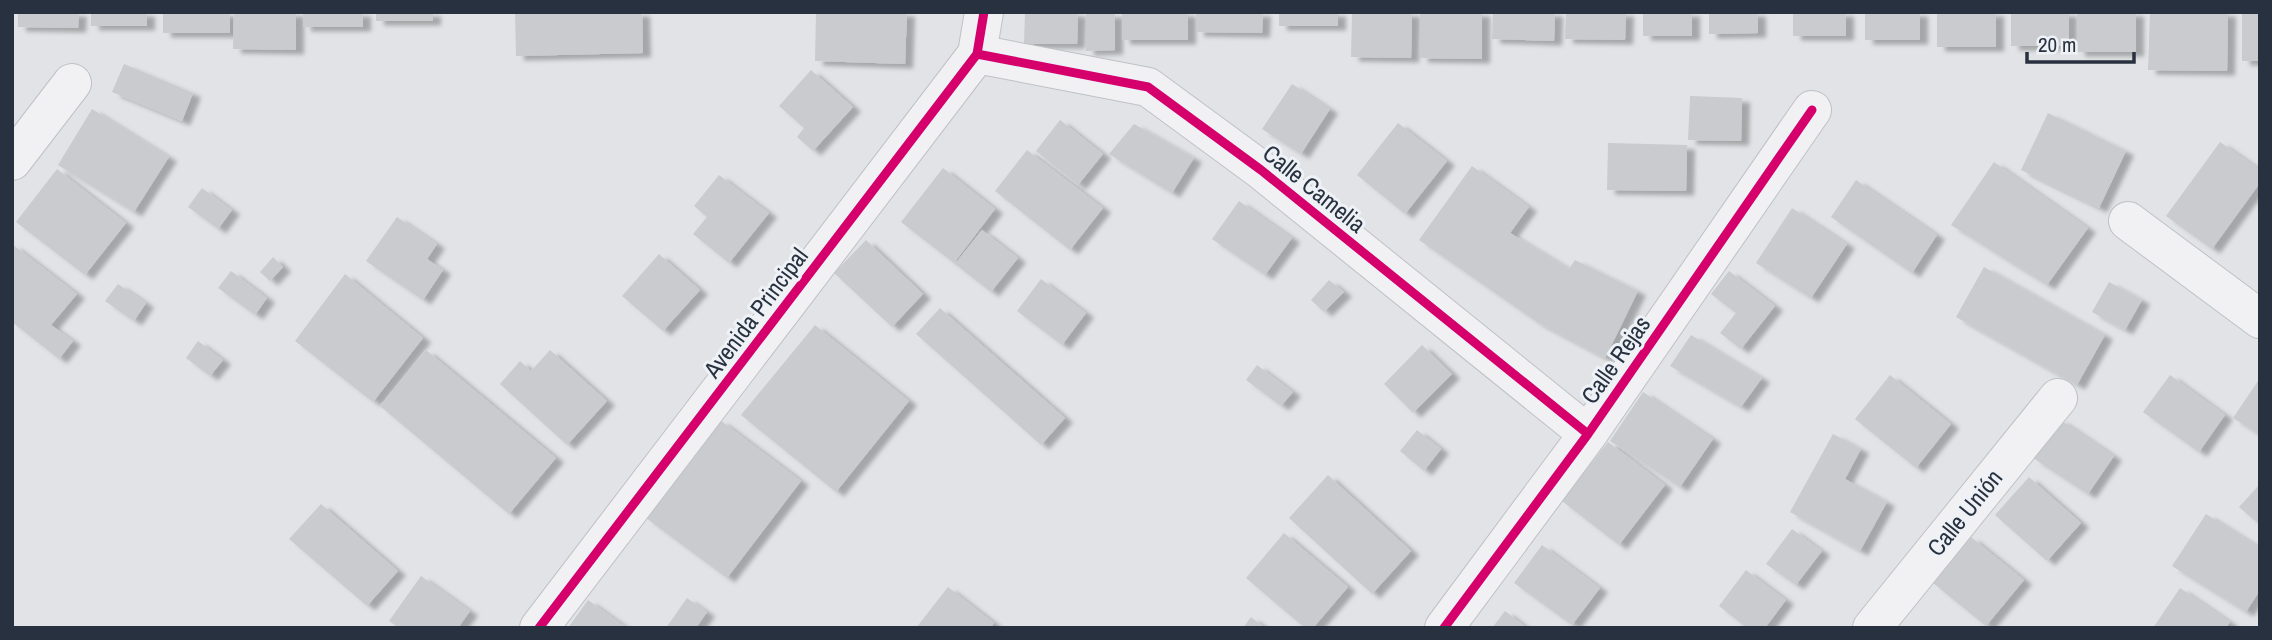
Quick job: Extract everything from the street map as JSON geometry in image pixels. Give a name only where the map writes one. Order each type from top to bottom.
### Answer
[{"type":"street","name":"Avenida Principal","points":[[539,628],[977,54],[984,12]]},
{"type":"street","name":"Calle Camelia","points":[[977,54],[1149,87],[1261,170],[1588,434]]},
{"type":"street","points":[[12,161],[72,83]]},
{"type":"street","name":"Calle Rejas","points":[[1444,628],[1588,434],[1812,110]]},
{"type":"street","points":[[2128,221],[2260,319]]},
{"type":"street","name":"Calle Unión","points":[[1872,628],[2057,398]]},
{"type":"building","points":[[18,12],[79,12],[78,28],[18,27]]},
{"type":"building","points":[[91,12],[147,12],[147,26],[91,26]]},
{"type":"building","points":[[163,12],[230,12],[230,33],[163,33]]},
{"type":"building","points":[[234,12],[296,12],[296,50],[233,49]]},
{"type":"building","points":[[303,12],[363,12],[363,27],[303,27]]},
{"type":"building","points":[[376,12],[433,12],[433,21],[376,21]]},
{"type":"building","points":[[515,12],[642,12],[643,53],[516,56]]},
{"type":"building","points":[[816,12],[907,12],[905,64],[815,61]]},
{"type":"building","points":[[1025,12],[1078,12],[1077,44],[1024,44]]},
{"type":"building","points":[[1122,12],[1188,12],[1188,40],[1122,40]]},
{"type":"building","points":[[1196,12],[1263,12],[1262,33],[1196,32]]},
{"type":"building","points":[[1279,12],[1338,12],[1338,26],[1279,26]]},
{"type":"building","points":[[1352,12],[1412,12],[1411,58],[1351,57]]},
{"type":"building","points":[[1420,12],[1482,12],[1482,59],[1420,58]]},
{"type":"building","points":[[1493,12],[1555,12],[1554,41],[1492,39]]},
{"type":"building","points":[[1566,12],[1626,12],[1625,40],[1565,39]]},
{"type":"building","points":[[1643,12],[1692,12],[1692,36],[1643,36]]},
{"type":"building","points":[[1709,12],[1758,12],[1758,33],[1709,34]]},
{"type":"building","points":[[1793,12],[1846,12],[1846,36],[1793,36]]},
{"type":"building","points":[[1865,12],[1920,12],[1920,40],[1865,40]]},
{"type":"building","points":[[1937,12],[1996,12],[1996,47],[1937,47]]},
{"type":"building","points":[[2011,12],[2069,12],[2069,46],[2011,46]]},
{"type":"building","points":[[2077,12],[2136,12],[2136,52],[2077,52]]},
{"type":"building","points":[[2150,12],[2228,12],[2227,71],[2148,70]]},
{"type":"building","points":[[2242,12],[2260,12],[2260,61],[2242,61]]},
{"type":"building","points":[[1086,13],[1115,13],[1115,50],[1086,51]]},
{"type":"building","points":[[124,64],[193,93],[182,121],[112,92]]},
{"type":"building","points":[[811,70],[853,107],[813,151],[797,137],[804,128],[779,106]]},
{"type":"building","points":[[1292,84],[1330,109],[1301,154],[1262,129]]},
{"type":"building","points":[[1690,96],[1742,98],[1741,141],[1688,140]]},
{"type":"building","points":[[92,109],[169,157],[134,212],[58,165]]},
{"type":"building","points":[[2048,113],[2126,151],[2099,208],[2021,170]]},
{"type":"building","points":[[1060,120],[1103,154],[1078,185],[1036,151]]},
{"type":"building","points":[[1398,123],[1447,161],[1405,214],[1357,175]]},
{"type":"building","points":[[1134,124],[1194,158],[1172,193],[1109,154]]},
{"type":"building","points":[[2220,142],[2260,170],[2260,183],[2212,249],[2166,216]]},
{"type":"building","points":[[1608,143],[1687,145],[1686,191],[1607,190]]},
{"type":"building","points":[[1027,150],[1103,208],[1070,250],[995,191]]},
{"type":"building","points":[[1994,162],[2088,228],[2047,285],[1951,225]]},
{"type":"building","points":[[1472,166],[1529,207],[1510,233],[1569,269],[1575,260],[1638,291],[1605,358],[1537,322],[1419,240]]},
{"type":"building","points":[[943,168],[995,209],[954,263],[901,222]]},
{"type":"building","points":[[57,169],[126,223],[85,275],[16,222]]},
{"type":"building","points":[[719,175],[769,213],[729,263],[693,234],[707,217],[694,206]]},
{"type":"building","points":[[1856,180],[1937,235],[1912,273],[1831,217]]},
{"type":"building","points":[[202,188],[232,210],[218,229],[188,207]]},
{"type":"building","points":[[1239,201],[1292,238],[1265,275],[1212,239]]},
{"type":"building","points":[[1792,208],[1847,244],[1811,298],[1756,263]]},
{"type":"building","points":[[397,217],[437,244],[427,259],[443,270],[423,300],[366,261]]},
{"type":"building","points":[[982,230],[1018,258],[991,292],[955,264]]},
{"type":"building","points":[[866,240],[923,294],[892,327],[834,273]]},
{"type":"building","points":[[12,244],[77,294],[51,325],[73,341],[59,359],[12,322]]},
{"type":"building","points":[[659,254],[700,290],[663,331],[622,296]]},
{"type":"building","points":[[273,257],[283,267],[270,281],[260,272]]},
{"type":"building","points":[[1984,267],[2105,335],[2077,385],[1956,317]]},
{"type":"building","points":[[231,271],[267,298],[255,315],[218,288]]},
{"type":"building","points":[[1729,271],[1775,306],[1741,349],[1720,333],[1736,313],[1711,294]]},
{"type":"building","points":[[345,274],[423,338],[373,402],[295,341]]},
{"type":"building","points":[[1041,279],[1086,313],[1062,345],[1017,311]]},
{"type":"building","points":[[1329,280],[1344,292],[1324,312],[1311,300]]},
{"type":"building","points":[[2109,282],[2142,300],[2125,330],[2092,312]]},
{"type":"building","points":[[118,284],[146,303],[134,321],[105,301]]},
{"type":"building","points":[[940,308],[1065,418],[1041,445],[916,334]]},
{"type":"building","points":[[815,325],[909,401],[836,492],[741,415]]},
{"type":"building","points":[[1691,335],[1762,378],[1741,407],[1670,366]]},
{"type":"building","points":[[198,341],[223,360],[210,376],[186,358]]},
{"type":"building","points":[[1422,345],[1452,374],[1413,413],[1384,384]]},
{"type":"building","points":[[426,350],[556,458],[509,514],[380,406]]},
{"type":"building","points":[[550,350],[607,401],[567,445],[500,384],[520,361],[531,371]]},
{"type":"building","points":[[1257,365],[1293,392],[1281,406],[1246,380]]},
{"type":"building","points":[[1890,375],[1951,424],[1916,468],[1855,419]]},
{"type":"building","points":[[2170,375],[2225,415],[2199,452],[2143,412]]},
{"type":"building","points":[[2260,378],[2260,435],[2233,418]]},
{"type":"building","points":[[1643,392],[1713,439],[1680,487],[1610,441]]},
{"type":"building","points":[[2059,419],[2114,456],[2088,494],[2033,458]]},
{"type":"building","points":[[720,420],[801,481],[727,578],[646,518]]},
{"type":"building","points":[[1417,430],[1441,449],[1424,471],[1400,451]]},
{"type":"building","points":[[1833,434],[1861,449],[1845,479],[1887,502],[1860,551],[1790,512]]},
{"type":"building","points":[[1608,442],[1665,485],[1619,545],[1562,501]]},
{"type":"building","points":[[1328,475],[1411,551],[1372,594],[1289,518]]},
{"type":"building","points":[[2029,477],[2081,523],[2047,561],[1995,515]]},
{"type":"building","points":[[2260,484],[2260,525],[2239,507]]},
{"type":"building","points":[[321,504],[398,571],[367,606],[289,539]]},
{"type":"building","points":[[2206,514],[2260,548],[2260,590],[2246,612],[2172,566]]},
{"type":"building","points":[[1792,529],[1822,551],[1796,585],[1766,564]]},
{"type":"building","points":[[1284,533],[1348,587],[1313,628],[1305,628],[1246,578]]},
{"type":"building","points":[[1971,537],[2024,580],[1986,626],[1933,583]]},
{"type":"building","points":[[1542,545],[1600,588],[1572,625],[1514,583]]},
{"type":"building","points":[[1746,570],[1786,600],[1765,628],[1747,628],[1719,606]]},
{"type":"building","points":[[421,576],[470,611],[458,628],[399,628],[389,621]]},
{"type":"building","points":[[948,587],[994,623],[990,628],[916,628]]},
{"type":"building","points":[[2180,588],[2230,622],[2226,628],[2153,628]]},
{"type":"building","points":[[687,598],[707,612],[696,628],[666,628]]},
{"type":"building","points":[[588,600],[627,628],[568,628]]},
{"type":"building","points":[[1505,611],[1527,628],[1492,628]]},
{"type":"building","points":[[1251,617],[1265,628],[1243,628]]},
{"type":"cycle path","points":[[539,628],[977,54],[984,12]]},
{"type":"cycle path","points":[[977,54],[1148,87],[1261,170],[1588,434]]},
{"type":"cycle path","points":[[1444,628],[1588,434],[1812,110]]}]
